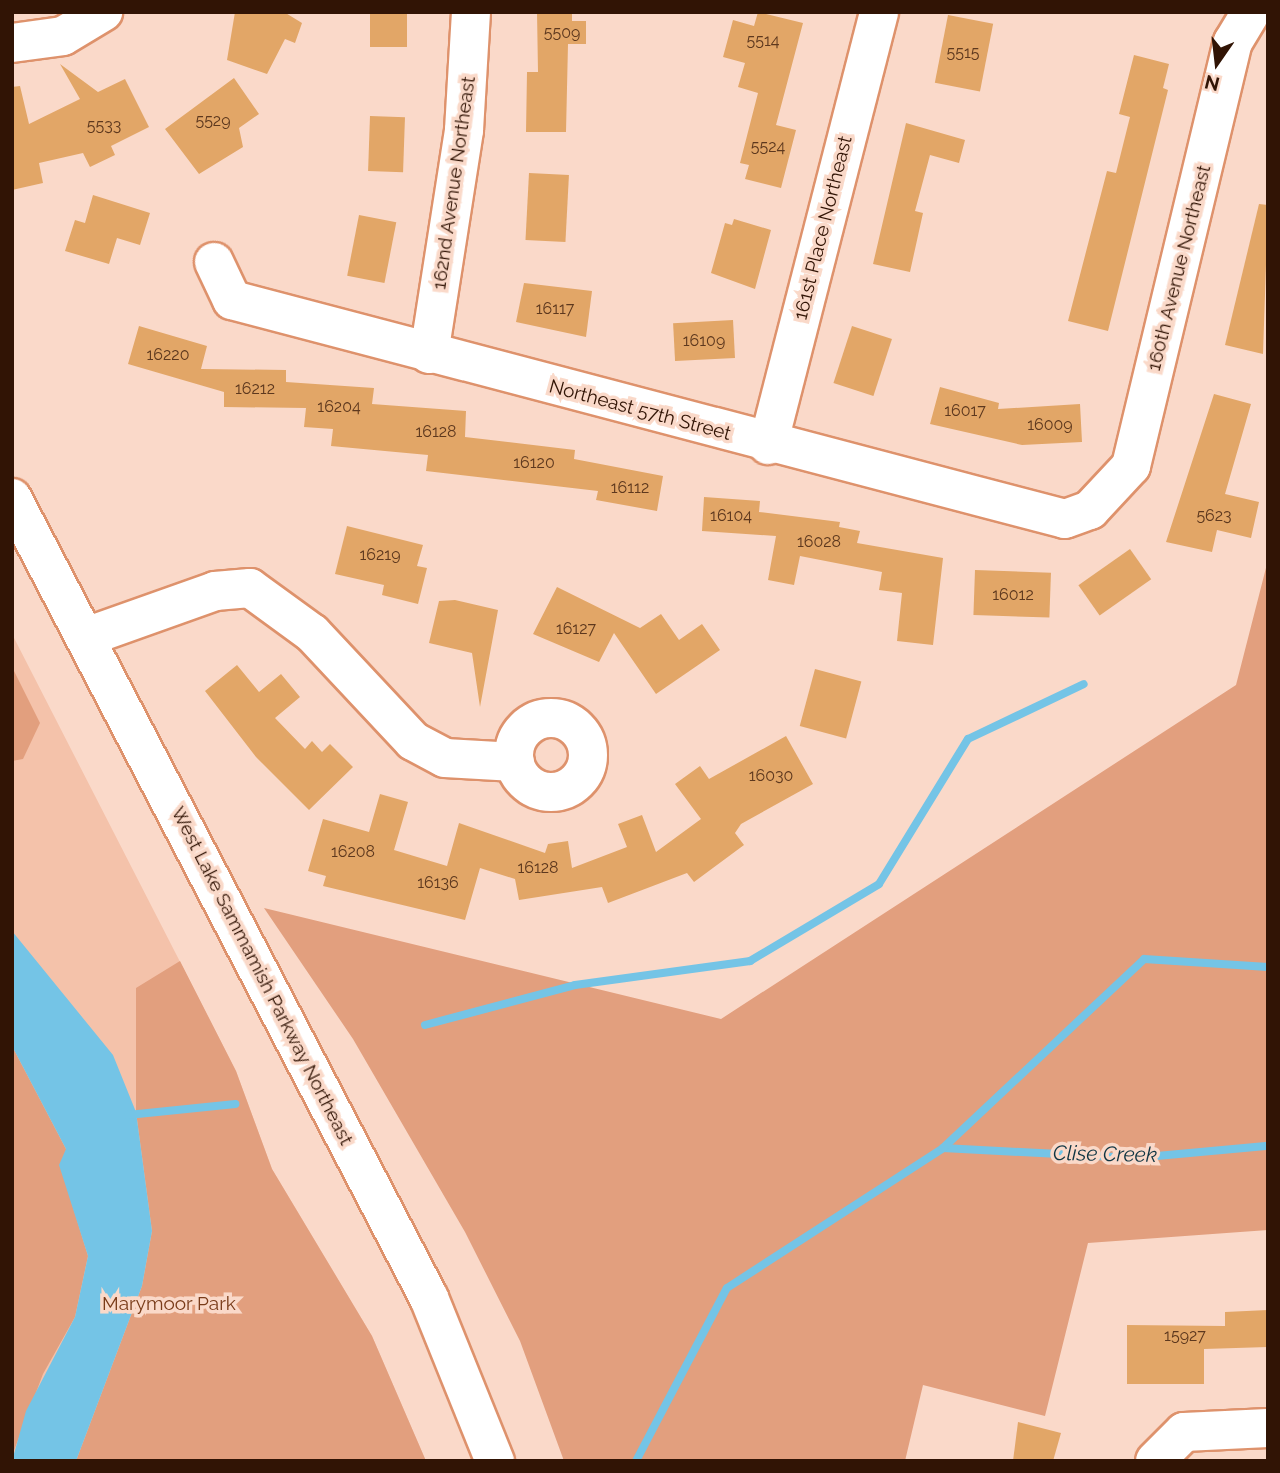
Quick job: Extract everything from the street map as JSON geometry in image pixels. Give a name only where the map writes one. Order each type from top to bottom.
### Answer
[{"type":"street","points":[[12,43],[63,36],[103,12]]},
{"type":"street","name":"162nd Avenue Northeast","points":[[429,354],[464,130],[471,12]]},
{"type":"street","name":"161st Place Northeast","points":[[768,445],[879,12]]},
{"type":"street","name":"160th Avenue Northeast","points":[[1090,510],[1131,467],[1233,42],[1255,14]]},
{"type":"street","name":"Northeast 57th Street","points":[[214,262],[232,300],[768,445],[1039,514],[1065,519],[1090,510]]},
{"type":"street","name":"West Lake Sammamish Parkway Northeast","points":[[12,498],[429,1298],[495,1461]]},
{"type":"street","points":[[86,638],[215,591],[250,588],[312,633],[413,741],[445,758],[515,762]]},
{"type":"street","points":[[1155,1461],[1184,1432],[1268,1428]]},
{"type":"green space","points":[[1268,560],[1268,1230],[1088,1243],[1045,1416],[923,1385],[905,1461],[564,1461],[520,1341],[465,1232],[353,1039],[264,908],[721,1019],[1236,685]]},
{"type":"green space","name":"Marymoor Park","points":[[12,634],[236,1071],[272,1169],[372,1336],[426,1461],[12,1461]]},
{"type":"green space","points":[[12,667],[40,723],[23,759],[12,761]]},
{"type":"green space","points":[[180,961],[236,1071],[272,1169],[372,1336],[426,1461],[76,1461],[142,1286],[152,1231],[136,1112],[136,988]]},
{"type":"green space","points":[[12,1046],[66,1149],[65,1181],[88,1256],[75,1317],[43,1374],[12,1456]]},
{"type":"water","points":[[12,931],[113,1055],[136,1112],[152,1231],[142,1286],[76,1461],[12,1461],[26,1411],[75,1317],[88,1256],[59,1165],[66,1149],[12,1046]]},
{"type":"building","points":[[235,12],[284,12],[302,23],[295,43],[285,39],[267,74],[227,60]]},
{"type":"building","points":[[370,12],[407,12],[407,47],[370,47]]},
{"type":"building","points":[[537,12],[572,12],[572,21],[586,21],[586,44],[568,44],[566,132],[526,132],[527,72],[538,72]]},
{"type":"building","points":[[758,12],[803,23],[776,125],[796,130],[781,188],[745,179],[749,165],[740,163],[758,93],[738,87],[745,63],[723,57],[733,20],[754,26]]},
{"type":"building","points":[[948,15],[993,24],[980,92],[935,83]]},
{"type":"building","points":[[1134,55],[1169,64],[1163,88],[1168,90],[1108,331],[1068,321],[1107,171],[1116,173],[1130,117],[1119,114]]},
{"type":"building","points":[[60,64],[98,92],[125,79],[149,127],[111,146],[115,155],[90,167],[83,153],[39,163],[43,183],[12,190],[12,87],[20,86],[29,124],[80,99]]},
{"type":"building","points":[[234,78],[259,114],[239,128],[243,147],[199,174],[165,129]]},
{"type":"building","points":[[370,116],[405,117],[403,172],[368,171]]},
{"type":"building","points":[[906,123],[965,140],[959,163],[930,155],[915,211],[923,213],[910,272],[873,264]]},
{"type":"building","points":[[529,173],[569,175],[565,242],[525,240]]},
{"type":"building","points":[[93,195],[150,213],[140,245],[117,238],[109,264],[65,251],[75,220],[85,223]]},
{"type":"building","points":[[1259,204],[1268,205],[1263,354],[1225,345]]},
{"type":"building","points":[[359,215],[396,222],[384,283],[347,276]]},
{"type":"building","points":[[734,219],[771,230],[755,289],[711,273],[725,223],[732,225]]},
{"type":"building","points":[[524,283],[592,291],[586,337],[516,322]]},
{"type":"building","points":[[733,320],[735,358],[675,361],[673,323]]},
{"type":"building","points":[[139,326],[207,346],[201,369],[286,370],[286,382],[374,388],[372,404],[466,411],[465,437],[575,450],[574,459],[663,476],[657,511],[596,500],[598,491],[426,471],[428,455],[331,446],[333,429],[304,427],[306,408],[224,407],[224,392],[128,364]]},
{"type":"building","points":[[852,326],[892,339],[873,396],[833,383]]},
{"type":"building","points":[[940,387],[999,403],[998,409],[1080,404],[1082,442],[1022,445],[930,424]]},
{"type":"building","points":[[1214,394],[1251,404],[1225,494],[1259,502],[1251,538],[1217,530],[1212,552],[1166,542]]},
{"type":"building","points":[[704,497],[760,501],[759,512],[840,522],[839,527],[860,531],[857,543],[943,558],[933,645],[897,641],[902,593],[879,590],[882,572],[800,556],[794,585],[768,580],[776,536],[702,531]]},
{"type":"building","points":[[347,526],[423,545],[417,566],[427,568],[418,604],[382,595],[384,585],[335,574]]},
{"type":"building","points":[[1130,549],[1151,579],[1100,615],[1078,585]]},
{"type":"building","points":[[975,570],[1051,573],[1049,618],[973,615]]},
{"type":"building","points":[[557,587],[640,628],[661,614],[679,640],[702,624],[720,650],[656,694],[614,633],[599,662],[533,634]]},
{"type":"building","points":[[455,600],[498,610],[480,707],[472,653],[429,643],[439,601]]},
{"type":"building","points":[[237,665],[259,692],[281,674],[300,697],[275,718],[305,749],[312,741],[322,752],[330,744],[353,767],[309,810],[256,757],[205,691]]},
{"type":"building","points":[[815,669],[861,681],[846,738],[800,726]]},
{"type":"building","points":[[786,736],[813,784],[741,824],[735,833],[744,845],[694,882],[687,873],[608,903],[602,887],[519,900],[515,879],[480,868],[465,920],[323,886],[326,876],[308,871],[323,819],[369,832],[380,794],[408,802],[394,850],[447,866],[459,823],[545,853],[548,844],[568,841],[572,868],[627,847],[618,824],[642,815],[656,852],[701,819],[675,784],[700,766],[709,779]]},
{"type":"building","points":[[1268,1310],[1268,1347],[1204,1349],[1204,1384],[1127,1384],[1127,1325],[1225,1326],[1225,1312]]},
{"type":"building","points":[[1018,1422],[1061,1433],[1053,1461],[1013,1461]]},
{"type":"waterway","points":[[425,1025],[575,985],[750,961],[879,884],[968,739],[1084,684]]},
{"type":"waterway","points":[[636,1461],[727,1288],[943,1148],[1144,959],[1268,967]]},
{"type":"waterway","points":[[128,1115],[235,1104]]},
{"type":"waterway","name":"Clise Creek","points":[[943,1148],[1135,1158],[1268,1146]]}]
